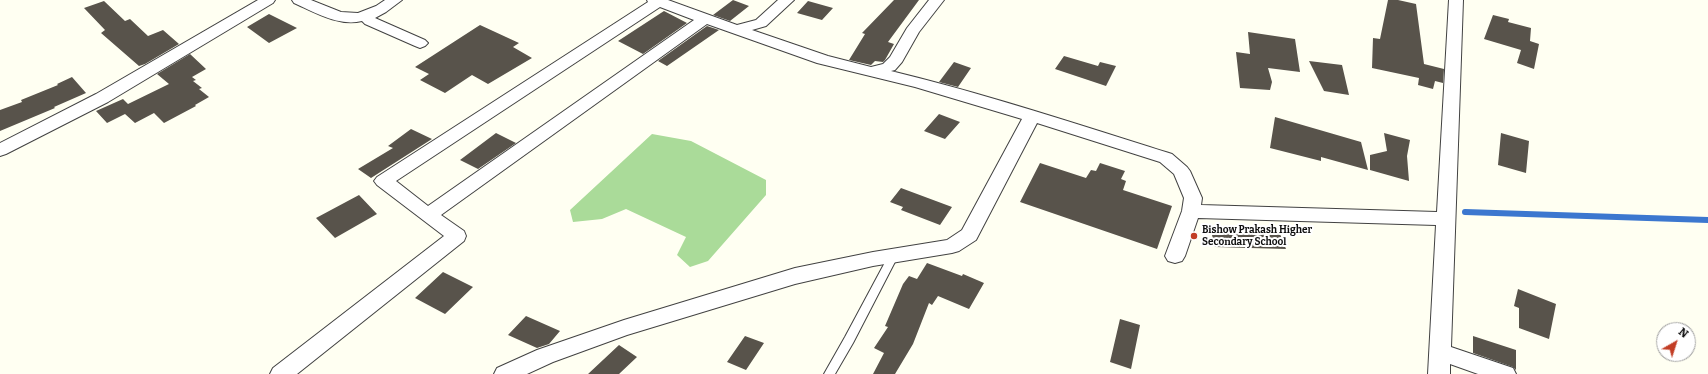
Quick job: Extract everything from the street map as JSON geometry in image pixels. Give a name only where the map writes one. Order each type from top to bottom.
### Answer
[{"type":"street","points":[[0,150],[102,98],[268,0]]},
{"type":"street","points":[[299,0],[345,19],[366,17],[383,10],[395,0]]},
{"type":"street","points":[[736,30],[761,23],[787,0]]},
{"type":"street","points":[[869,72],[889,67],[898,56],[912,31],[936,0]]},
{"type":"street","points":[[1439,374],[1456,0]]},
{"type":"street","points":[[281,374],[456,236],[383,181],[656,1],[823,60],[918,83],[1032,116],[1166,158],[1181,171],[1193,198],[1191,212],[1175,256]]},
{"type":"street","points":[[366,17],[370,21],[420,43]]},
{"type":"street","points":[[428,215],[704,19]]},
{"type":"street","points":[[898,56],[900,69],[918,83]]},
{"type":"street","points":[[505,374],[545,356],[624,328],[788,278],[894,256],[952,246],[969,235],[1032,116]]},
{"type":"street","points":[[1191,212],[1447,220]]},
{"type":"street","points":[[1440,352],[1505,374]]},
{"type":"lane","points":[[829,374],[894,256]]},
{"type":"green space","points":[[652,134],[691,141],[766,180],[766,195],[708,261],[690,267],[677,255],[686,237],[626,209],[602,219],[573,222],[570,210]]},
{"type":"building","points":[[733,0],[749,6],[730,21],[713,15]]},
{"type":"building","points":[[894,0],[919,0],[888,42],[894,44],[885,60],[883,62],[875,61],[871,65],[849,60],[865,34],[862,33]]},
{"type":"building","points":[[1388,0],[1398,0],[1416,4],[1424,64],[1444,69],[1443,83],[1435,81],[1433,89],[1418,85],[1419,78],[1372,68],[1373,38],[1380,39]]},
{"type":"building","points":[[104,1],[125,21],[130,19],[148,36],[163,30],[179,44],[139,66],[101,33],[105,30],[84,8]]},
{"type":"building","points":[[808,1],[833,8],[822,20],[797,13]]},
{"type":"building","points":[[664,11],[687,23],[643,54],[618,41]]},
{"type":"building","points":[[269,14],[297,28],[269,43],[247,27]]},
{"type":"building","points":[[1493,15],[1509,19],[1508,22],[1531,28],[1530,41],[1539,44],[1534,69],[1517,63],[1521,50],[1484,39]]},
{"type":"building","points":[[480,25],[519,43],[513,47],[532,58],[488,84],[472,75],[445,93],[420,80],[429,74],[415,67]]},
{"type":"building","points":[[707,26],[719,30],[667,66],[658,61]]},
{"type":"building","points":[[1248,32],[1295,39],[1300,72],[1268,68],[1272,82],[1270,90],[1240,88],[1236,52],[1250,54]]},
{"type":"building","points":[[190,54],[206,69],[192,77],[196,80],[193,81],[202,88],[199,89],[209,97],[195,105],[196,106],[164,123],[154,113],[135,123],[125,114],[107,123],[96,111],[123,99],[128,104],[169,84],[157,74]]},
{"type":"building","points":[[1064,56],[1098,66],[1100,62],[1116,66],[1106,86],[1055,69]]},
{"type":"building","points":[[1309,61],[1342,65],[1349,95],[1324,91]]},
{"type":"building","points":[[954,62],[971,68],[958,87],[939,82]]},
{"type":"building","points":[[72,77],[86,93],[0,131],[0,110],[22,102],[21,100],[58,85],[57,84]]},
{"type":"building","points":[[939,114],[960,122],[945,139],[924,131]]},
{"type":"building","points":[[1275,117],[1361,142],[1368,170],[1321,157],[1321,161],[1270,148]]},
{"type":"building","points":[[411,129],[432,139],[371,178],[358,169],[393,148],[388,146]]},
{"type":"building","points":[[496,133],[516,143],[478,169],[460,160]]},
{"type":"building","points":[[1384,133],[1410,140],[1407,156],[1409,181],[1370,170],[1370,155],[1387,151]]},
{"type":"building","points":[[1501,133],[1529,141],[1526,173],[1498,165]]},
{"type":"building","points":[[1040,163],[1086,178],[1091,170],[1096,171],[1100,163],[1125,171],[1121,179],[1126,181],[1123,190],[1172,206],[1157,249],[1020,202]]},
{"type":"building","points":[[901,188],[952,207],[940,225],[901,210],[903,207],[890,202]]},
{"type":"building","points":[[359,195],[377,214],[335,238],[316,218]]},
{"type":"building","points":[[1211,231],[1280,234],[1286,249],[1215,247]]},
{"type":"building","points":[[927,263],[962,276],[963,274],[984,283],[969,309],[938,296],[932,305],[929,303],[913,344],[895,374],[873,374],[884,353],[874,348],[888,327],[885,326],[903,284],[909,276],[917,279]]},
{"type":"building","points":[[443,272],[473,287],[445,314],[415,298]]},
{"type":"building","points":[[1518,289],[1556,304],[1549,339],[1519,328],[1519,308],[1514,306]]},
{"type":"building","points":[[526,316],[560,331],[549,344],[537,348],[508,335]]},
{"type":"building","points":[[1120,319],[1140,325],[1131,369],[1110,362]]},
{"type":"building","points":[[745,336],[764,343],[746,370],[727,362]]},
{"type":"building","points":[[1473,336],[1516,350],[1516,370],[1513,367],[1473,353]]},
{"type":"building","points":[[619,345],[637,357],[619,374],[588,374]]},
{"type":"waterway","points":[[1465,212],[1708,220]]},
{"type":"place","name":"Bishow Prakash Higher Secondary School","points":[[1194,236]]}]
